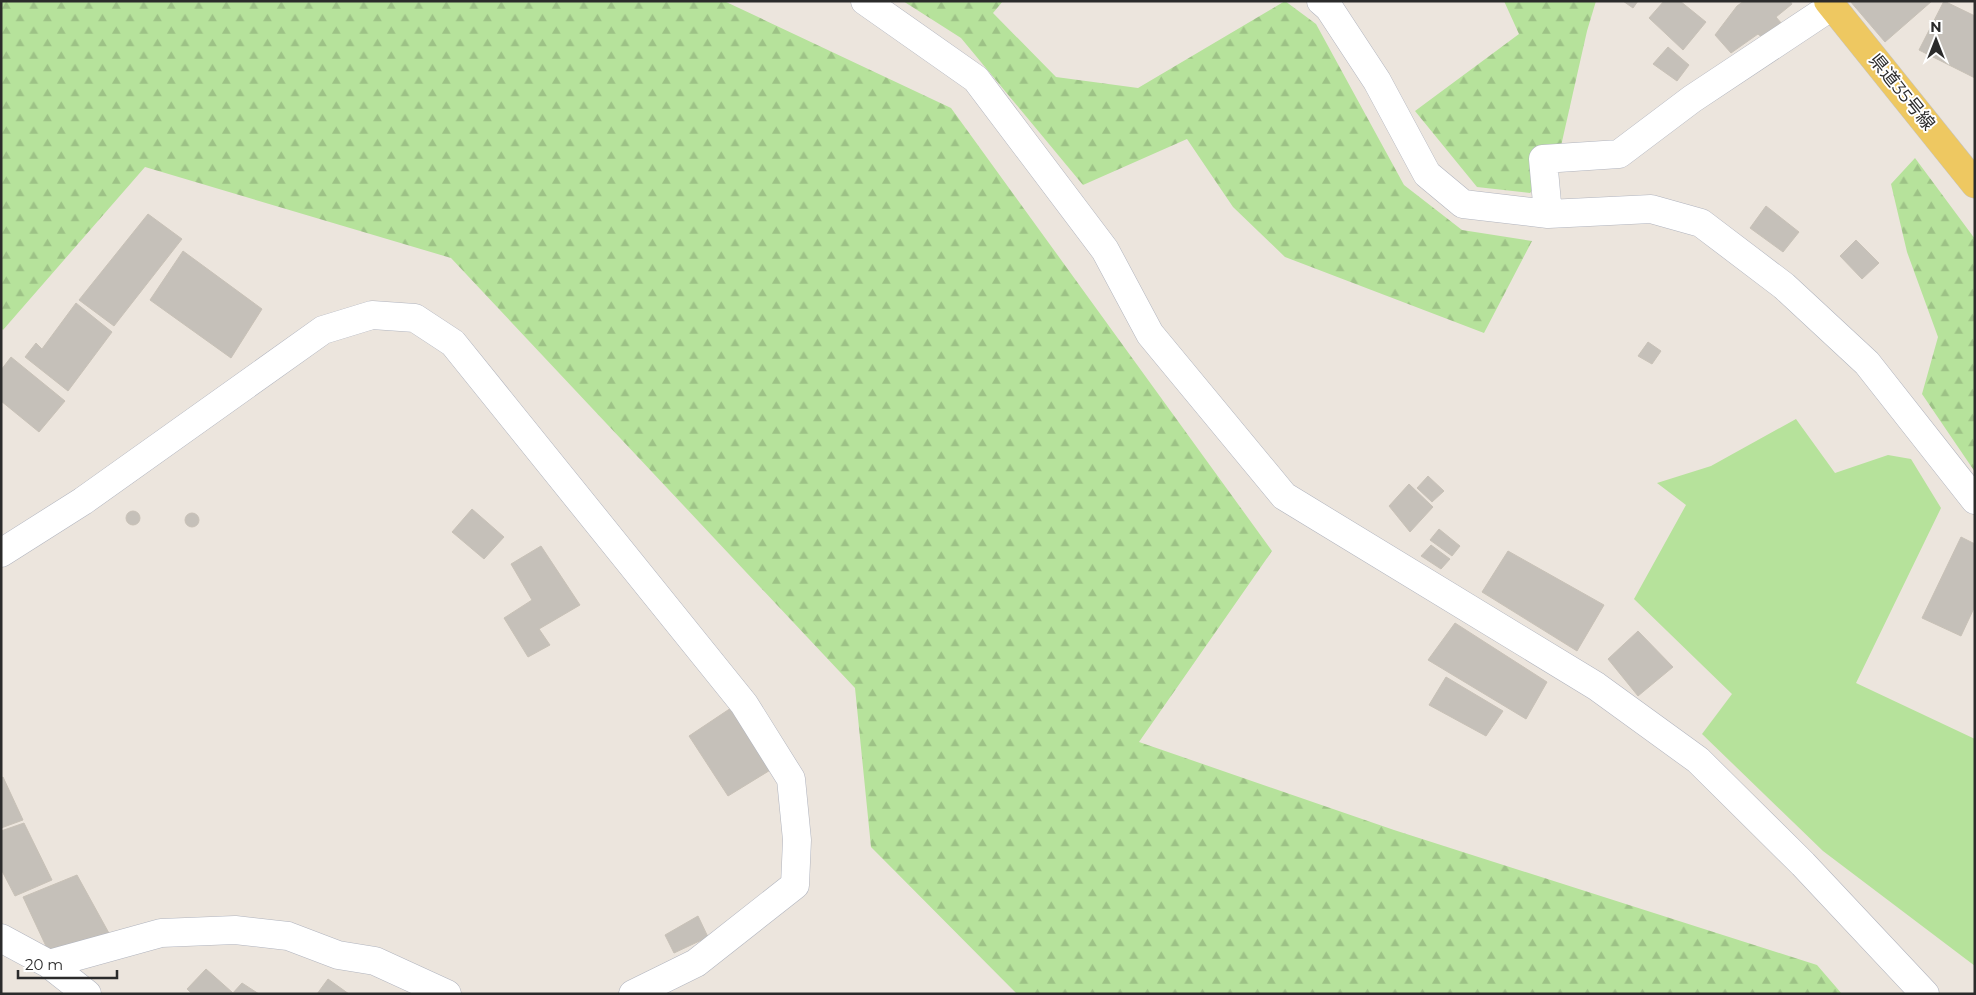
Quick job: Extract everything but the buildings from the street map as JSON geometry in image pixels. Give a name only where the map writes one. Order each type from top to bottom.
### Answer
[{"type":"main road","name":"県道35号線","points":[[1830,4],[1975,184]]},
{"type":"street","points":[[865,1],[976,80],[1105,250],[1150,334],[1284,496],[1596,686],[1698,760],[1803,864],[1925,994]]},
{"type":"street","points":[[1321,1],[1330,8],[1377,81],[1427,174],[1463,204],[1548,214],[1651,209],[1701,223],[1784,286],[1867,363],[1975,500]]},
{"type":"street","points":[[1548,214],[1543,159],[1619,154],[1692,99],[1830,4]]},
{"type":"street","points":[[1,554],[83,501],[322,330],[372,315],[415,318],[452,343],[744,704],[791,778],[798,840],[796,885],[696,963],[633,994]]},
{"type":"street","points":[[49,964],[161,933],[235,930],[288,936],[338,955],[375,961],[447,994]]},
{"type":"street","points":[[1,938],[49,964],[87,994]]},
{"type":"green space","points":[[1,1],[724,1],[951,108],[1272,551],[1139,742],[1394,830],[1817,965],[1842,994],[1017,994],[871,847],[855,688],[451,258],[145,167],[3,330],[1,328]]},
{"type":"green space","points":[[903,1],[1003,1],[993,13],[1056,77],[1138,88],[1285,1],[1316,24],[1404,185],[1462,230],[1532,241],[1484,333],[1285,257],[1233,207],[1187,139],[1083,185],[961,38]]},
{"type":"green space","points":[[1504,1],[1596,1],[1587,31],[1561,146],[1530,193],[1477,187],[1415,111],[1519,34]]},
{"type":"green space","points":[[1915,158],[1975,239],[1975,472],[1922,394],[1938,337],[1907,252],[1891,184]]},
{"type":"green space","points":[[1796,419],[1835,473],[1888,455],[1911,459],[1941,508],[1856,683],[1975,739],[1975,966],[1823,851],[1702,734],[1732,694],[1634,599],[1686,505],[1657,483],[1711,466]]}]
